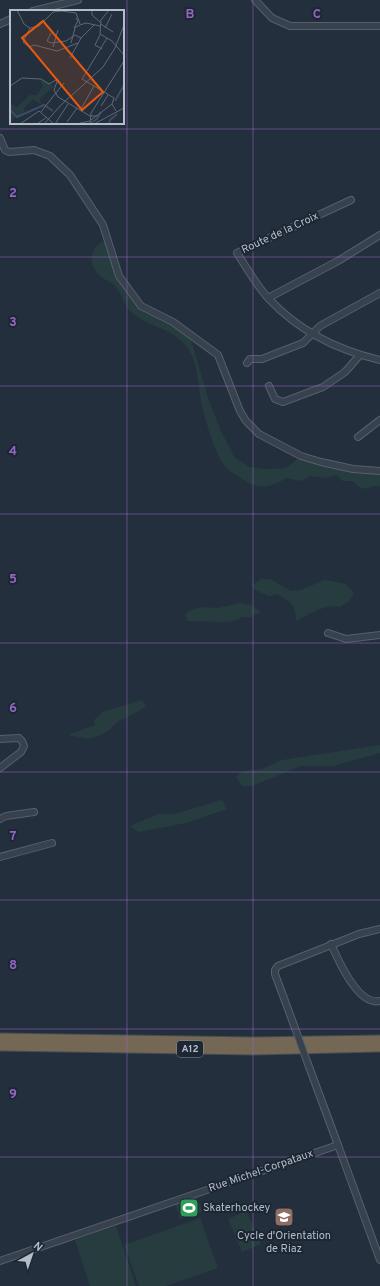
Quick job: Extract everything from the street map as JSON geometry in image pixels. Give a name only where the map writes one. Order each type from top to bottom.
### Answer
[{"type":"highway","name":"A12","points":[[0,1038],[254,1042],[380,1040]]},
{"type":"highway","name":"A12","points":[[0,1046],[253,1050],[380,1047]]},
{"type":"street","points":[[37,10],[78,0]]},
{"type":"street","points":[[255,0],[272,18],[290,26],[380,26]]},
{"type":"street","points":[[0,24],[10,19]]},
{"type":"street","points":[[0,138],[5,150],[9,152],[34,150],[50,156],[70,175],[103,225],[119,276],[141,306],[173,322],[218,355],[240,411],[246,421],[259,434],[301,456],[353,468],[380,471]]},
{"type":"street","name":"Route de la Croix","points":[[351,200],[237,253],[268,298],[312,334],[344,350],[380,360]]},
{"type":"street","points":[[268,298],[338,261],[380,235]]},
{"type":"street","points":[[247,363],[250,359],[262,359],[303,343],[320,326],[380,293]]},
{"type":"street","points":[[269,386],[275,399],[283,402],[323,388],[345,372],[360,355]]},
{"type":"street","points":[[358,437],[380,420]]},
{"type":"street","points":[[328,633],[346,639],[380,635]]},
{"type":"street","points":[[0,739],[19,738],[24,746],[19,753],[0,768]]},
{"type":"street","points":[[0,819],[6,816],[34,812]]},
{"type":"street","points":[[0,857],[52,843]]},
{"type":"street","points":[[380,930],[358,934],[331,944],[282,963],[275,970],[380,1260]]},
{"type":"street","points":[[331,944],[348,980],[368,999],[375,1002],[380,1001]]},
{"type":"street","name":"Rue Michel-Corpataux","points":[[0,1261],[338,1146]]},
{"type":"green space","points":[[101,242],[107,242],[119,276],[141,306],[189,333],[208,398],[220,429],[235,458],[250,467],[265,469],[286,468],[301,456],[380,471],[380,486],[360,488],[353,481],[343,481],[337,475],[326,478],[310,476],[301,481],[286,478],[270,486],[259,486],[248,483],[224,465],[217,453],[205,419],[196,370],[190,351],[174,335],[143,320],[130,311],[121,294],[113,284],[97,273],[92,264],[92,255],[94,250]]},
{"type":"green space","points":[[261,579],[270,579],[291,591],[301,590],[324,580],[331,581],[346,584],[354,593],[350,600],[340,607],[335,606],[323,608],[296,621],[295,611],[288,601],[276,594],[269,596],[255,590],[252,585]]},
{"type":"green space","points":[[239,603],[251,605],[261,612],[251,617],[243,617],[225,622],[188,621],[185,615],[192,610],[203,607],[219,608]]},
{"type":"green space","points":[[142,700],[146,707],[116,723],[108,731],[98,736],[87,739],[68,735],[95,725],[94,720],[102,712]]},
{"type":"green space","points":[[380,745],[380,753],[333,766],[301,766],[252,786],[242,786],[236,777],[243,771],[262,769],[282,760]]},
{"type":"green space","points":[[222,800],[227,809],[186,823],[138,832],[130,826],[158,814],[174,814]]},
{"type":"green space","name":"Skaterhockey","points":[[197,1197],[202,1212],[180,1219],[175,1204]]},
{"type":"green space","points":[[246,1211],[261,1244],[242,1252],[228,1219]]},
{"type":"green space","points":[[200,1218],[218,1268],[166,1286],[139,1286],[124,1245]]},
{"type":"green space","points":[[116,1226],[136,1286],[90,1286],[75,1240]]},
{"type":"place","name":"Skaterhockey","points":[[189,1208]]},
{"type":"place","name":"Cycle d'Orientation de Riaz","points":[[284,1217]]}]
